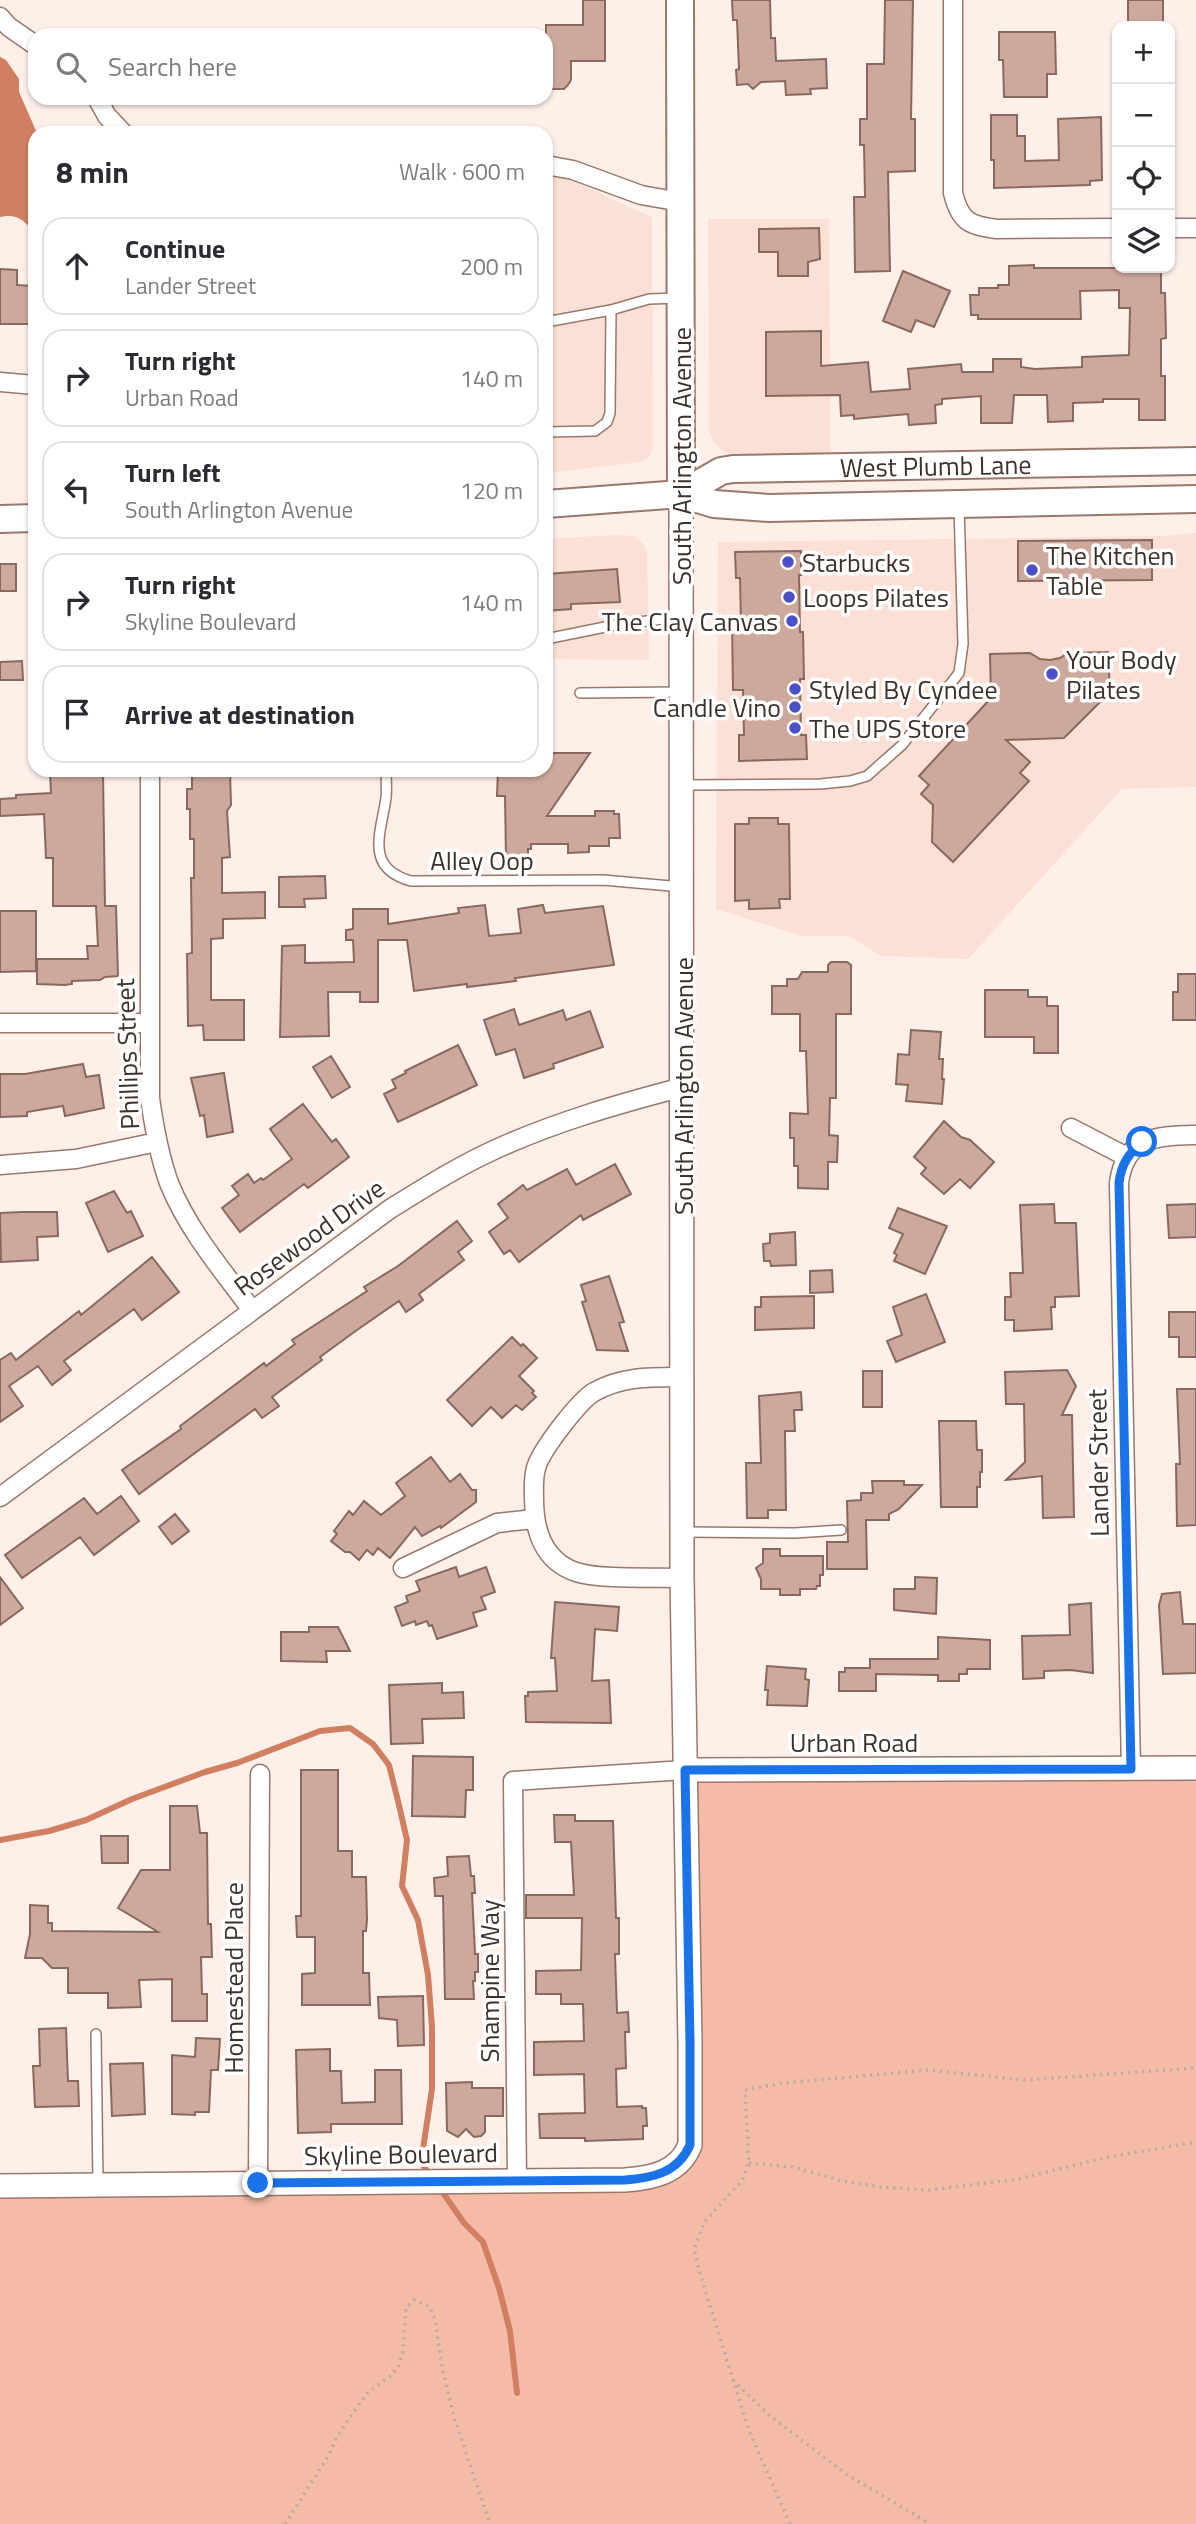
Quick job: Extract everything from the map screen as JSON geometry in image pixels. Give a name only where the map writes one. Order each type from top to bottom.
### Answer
[{"type":"main road","name":"South Arlington Avenue","points":[[680,0],[681,494]]},
{"type":"main road","name":"West Plumb Lane","points":[[681,494],[722,471],[733,469],[1196,461]]},
{"type":"main road","name":"West Plumb Lane","points":[[553,503],[681,494],[734,507],[1196,499]]},
{"type":"main road","points":[[0,519],[28,518]]},
{"type":"street","points":[[953,0],[953,193],[957,208],[964,219],[983,228],[997,229],[1112,228]]},
{"type":"street","points":[[0,17],[28,40]]},
{"type":"street","points":[[101,105],[116,126]]},
{"type":"street","points":[[553,166],[573,170],[641,195],[681,202]]},
{"type":"street","points":[[1175,228],[1196,228]]},
{"type":"street","points":[[0,382],[28,384]]},
{"type":"street","name":"South Arlington Avenue","points":[[674,2167],[685,2156],[690,2145],[682,1578],[681,494]]},
{"type":"street","name":"Phillips Street","points":[[150,777],[150,1098],[157,1142],[169,1183],[186,1218],[252,1310]]},
{"type":"street","points":[[0,1023],[150,1023]]},
{"type":"street","name":"Rosewood Drive","points":[[0,1497],[390,1209],[443,1177],[492,1151],[550,1126],[683,1087]]},
{"type":"street","points":[[1071,1128],[1127,1157],[1142,1142],[1158,1136],[1196,1135]]},
{"type":"street","points":[[0,1165],[76,1159],[157,1142]]},
{"type":"street","name":"Lander Street","points":[[1127,1157],[1119,1183],[1131,1769]]},
{"type":"street","points":[[682,1377],[642,1376],[622,1381],[594,1392],[581,1403],[542,1453],[536,1469],[534,1519],[539,1538],[548,1553],[576,1572],[682,1578]]},
{"type":"street","points":[[403,1568],[498,1522],[534,1519]]},
{"type":"street","name":"Urban Road","points":[[513,1781],[685,1770],[1196,1768]]},
{"type":"street","name":"Homestead Place","points":[[258,2183],[260,1774]]},
{"type":"street","name":"Shampine Way","points":[[513,1781],[517,2181]]},
{"type":"street","name":"Skyline Boulevard","points":[[0,2186],[644,2179],[674,2167]]},
{"type":"lane","points":[[553,321],[611,310],[649,299],[681,298]]},
{"type":"lane","points":[[553,432],[595,431],[607,422],[610,413],[611,310]]},
{"type":"lane","points":[[682,785],[820,784],[850,781],[867,776],[902,745],[959,673],[963,645],[959,504]]},
{"type":"lane","points":[[553,638],[615,625],[681,617]]},
{"type":"lane","points":[[580,693],[682,692]]},
{"type":"lane","name":"Alley Oop","points":[[386,777],[379,853],[385,868],[396,877],[411,881],[603,880],[682,887]]},
{"type":"lane","points":[[682,1532],[795,1533],[841,1530]]},
{"type":"lane","points":[[96,2034],[98,2185]]},
{"type":"path","points":[[790,2524],[748,2428],[694,2249],[705,2221],[742,2181],[749,2163],[745,2090],[760,2086],[928,2070],[1024,2080],[1196,2068]]},
{"type":"path","points":[[749,2163],[793,2167],[842,2181],[929,2190],[1018,2179],[1109,2157],[1196,2142]]},
{"type":"path","points":[[285,2524],[368,2392],[392,2375],[399,2365],[403,2350],[406,2308],[414,2300],[430,2307],[435,2319],[442,2367],[454,2417],[490,2524]]},
{"type":"path","points":[[732,2379],[769,2415],[846,2474],[930,2524]]},
{"type":"shaded area","points":[[0,57],[6,60],[19,79],[19,92],[34,126],[28,126],[28,226],[16,217],[0,217]]},
{"type":"shaded area","points":[[553,176],[568,179],[652,217],[653,448],[649,457],[641,462],[553,472]]},
{"type":"shaded area","points":[[708,219],[829,219],[831,454],[734,454],[723,451],[714,443],[709,431]]},
{"type":"shaded area","points":[[1196,533],[1196,787],[1122,789],[968,959],[881,956],[849,936],[802,936],[716,909],[718,542],[1163,536]]},
{"type":"shaded area","points":[[615,535],[635,536],[643,543],[647,552],[649,660],[553,659],[553,539]]},
{"type":"shaded area","points":[[1196,1778],[1196,2524],[0,2524],[0,2196],[641,2187],[700,2144],[698,1781]]},
{"type":"building","points":[[583,0],[605,0],[605,61],[571,61],[571,80],[568,85],[564,89],[553,89],[553,28],[546,28],[546,25],[583,25]]},
{"type":"building","points":[[732,0],[770,0],[771,38],[775,38],[776,61],[826,59],[827,88],[810,89],[811,94],[786,95],[785,81],[761,82],[753,89],[748,84],[737,85],[737,20],[733,20]]},
{"type":"building","points":[[885,0],[913,0],[911,119],[915,119],[915,171],[888,172],[890,271],[855,272],[854,197],[865,197],[864,145],[860,145],[860,119],[867,119],[867,64],[884,64]]},
{"type":"building","points":[[1128,0],[1163,0],[1163,21],[1128,21]]},
{"type":"building","points":[[999,32],[1055,32],[1056,74],[1047,74],[1047,97],[1004,97],[1003,60],[999,60]]},
{"type":"building","points":[[991,115],[1017,115],[1017,136],[1025,136],[1025,161],[1059,160],[1058,119],[1101,117],[1102,180],[1090,181],[1090,185],[994,188]]},
{"type":"building","points":[[819,228],[820,259],[808,262],[808,276],[778,276],[778,252],[759,252],[759,229]]},
{"type":"building","points":[[1009,266],[1112,268],[1112,273],[1161,273],[1161,293],[1165,293],[1166,338],[1161,339],[1161,376],[1165,376],[1165,420],[1139,420],[1139,399],[1103,399],[1103,402],[1073,403],[1073,421],[1048,422],[1047,395],[1014,395],[1012,423],[981,423],[981,396],[942,399],[942,404],[935,405],[936,423],[909,425],[908,414],[854,419],[854,415],[841,416],[840,395],[766,396],[766,332],[821,331],[821,366],[868,362],[871,392],[910,389],[908,369],[961,364],[962,372],[993,372],[993,359],[1021,359],[1021,367],[1035,369],[1082,367],[1082,357],[1129,355],[1130,308],[1119,308],[1119,290],[1080,291],[1081,319],[978,319],[978,315],[971,315],[970,295],[979,295],[979,288],[1009,285]]},
{"type":"building","points":[[0,269],[17,270],[17,285],[28,286],[28,324],[0,324]]},
{"type":"building","points":[[903,271],[950,291],[934,327],[916,320],[911,332],[883,321]]},
{"type":"building","points":[[1152,540],[1152,580],[1018,581],[1018,541]]},
{"type":"building","points":[[801,551],[800,632],[803,632],[804,679],[800,679],[801,735],[806,735],[807,759],[739,761],[739,735],[744,735],[743,690],[733,690],[732,623],[741,623],[740,578],[736,578],[735,552]]},
{"type":"building","points":[[0,564],[16,564],[16,591],[0,591]]},
{"type":"building","points":[[617,569],[620,602],[571,604],[571,609],[553,610],[553,574]]},
{"type":"building","points":[[1108,652],[1110,692],[1064,738],[1006,740],[1030,762],[1020,773],[1029,781],[953,862],[932,842],[933,805],[921,794],[929,785],[919,776],[991,698],[990,654],[1030,653],[1040,659],[1050,660],[1068,653]]},
{"type":"building","points":[[22,661],[23,680],[0,680],[0,662]]},
{"type":"building","points":[[553,753],[590,753],[547,816],[595,816],[595,811],[614,811],[614,814],[619,814],[620,838],[609,838],[609,846],[589,846],[589,852],[568,853],[568,844],[531,844],[528,858],[506,859],[505,796],[497,796],[498,777],[553,777]]},
{"type":"building","points":[[50,777],[103,777],[105,906],[116,906],[118,976],[72,981],[72,984],[65,985],[37,984],[37,959],[88,959],[87,946],[98,946],[96,906],[53,906],[53,858],[46,858],[44,814],[0,816],[0,799],[16,798],[16,795],[51,793]]},
{"type":"building","points":[[192,777],[230,777],[231,805],[227,811],[230,857],[222,858],[222,893],[265,892],[265,918],[223,919],[223,938],[211,939],[211,1000],[244,1000],[244,1040],[204,1040],[203,1025],[188,1026],[187,954],[192,953],[191,878],[194,878],[194,839],[190,839],[187,789],[192,789]]},
{"type":"building","points":[[749,818],[778,818],[778,824],[789,824],[790,899],[779,899],[780,908],[749,909],[749,900],[735,901],[735,824],[749,824]]},
{"type":"building","points":[[325,876],[326,898],[304,899],[305,907],[279,907],[279,877]]},
{"type":"building","points":[[485,905],[489,936],[521,933],[518,909],[543,905],[545,913],[603,906],[614,965],[515,978],[516,981],[414,991],[407,940],[378,940],[378,1002],[360,1002],[360,992],[328,992],[329,1036],[280,1037],[282,946],[305,945],[305,963],[354,962],[353,940],[346,940],[346,930],[353,929],[353,909],[388,909],[388,924],[459,913],[458,908]]},
{"type":"building","points":[[0,911],[36,911],[36,971],[0,972]]},
{"type":"building","points":[[831,962],[847,962],[851,965],[851,1014],[836,1014],[836,1098],[830,1098],[829,1135],[838,1136],[837,1162],[828,1162],[828,1189],[798,1188],[798,1166],[794,1166],[794,1138],[790,1138],[790,1113],[808,1114],[806,1051],[800,1051],[800,1014],[772,1014],[772,986],[787,986],[787,979],[798,979],[802,972],[828,972]]},
{"type":"building","points":[[1178,974],[1196,974],[1196,1020],[1173,1020],[1173,992],[1178,992]]},
{"type":"building","points":[[985,990],[1028,990],[1028,997],[1047,997],[1047,1006],[1058,1006],[1058,1053],[1034,1053],[1034,1037],[985,1037]]},
{"type":"building","points":[[514,1009],[519,1025],[563,1010],[566,1020],[590,1011],[603,1047],[553,1064],[554,1068],[524,1078],[515,1049],[496,1055],[484,1020]]},
{"type":"building","points":[[911,1030],[941,1032],[939,1059],[943,1059],[942,1104],[906,1101],[908,1085],[896,1084],[898,1054],[909,1055]]},
{"type":"building","points":[[458,1045],[477,1085],[398,1122],[384,1094],[396,1088],[392,1080]]},
{"type":"building","points":[[331,1056],[350,1087],[332,1098],[313,1067]]},
{"type":"building","points":[[83,1064],[86,1077],[99,1075],[104,1108],[65,1116],[63,1106],[27,1112],[27,1116],[0,1117],[0,1074],[25,1074]]},
{"type":"building","points":[[224,1073],[233,1132],[207,1137],[204,1115],[200,1116],[191,1078]]},
{"type":"building","points":[[303,1104],[332,1142],[336,1139],[349,1157],[308,1188],[304,1184],[240,1232],[222,1208],[239,1195],[232,1186],[248,1174],[254,1183],[261,1178],[263,1180],[292,1159],[270,1129]]},
{"type":"building","points":[[944,1121],[994,1162],[970,1188],[960,1179],[944,1194],[921,1174],[926,1168],[914,1157]]},
{"type":"building","points":[[615,1164],[631,1194],[583,1220],[581,1215],[519,1262],[510,1250],[504,1254],[489,1232],[508,1218],[498,1204],[523,1185],[527,1190],[567,1169],[576,1185]]},
{"type":"building","points":[[114,1191],[127,1213],[131,1211],[143,1236],[108,1252],[86,1203]]},
{"type":"building","points":[[1054,1204],[1055,1223],[1076,1223],[1079,1296],[1055,1297],[1055,1307],[1051,1307],[1052,1329],[1014,1331],[1014,1320],[1005,1320],[1005,1297],[1011,1297],[1010,1273],[1023,1273],[1020,1205]]},
{"type":"building","points":[[1196,1204],[1196,1237],[1169,1238],[1167,1205]]},
{"type":"building","points":[[898,1208],[947,1226],[925,1274],[894,1261],[897,1255],[894,1253],[903,1234],[889,1228]]},
{"type":"building","points":[[57,1212],[58,1236],[37,1237],[38,1260],[1,1262],[0,1213]]},
{"type":"building","points":[[457,1221],[472,1241],[458,1252],[464,1260],[419,1294],[423,1300],[406,1312],[399,1301],[320,1357],[322,1360],[272,1397],[279,1406],[262,1418],[255,1409],[139,1494],[122,1470],[181,1429],[180,1426],[264,1363],[266,1366],[295,1344],[292,1340],[367,1291],[364,1287],[398,1266]]},
{"type":"building","points":[[795,1232],[796,1265],[771,1266],[770,1261],[764,1261],[763,1244],[770,1243],[770,1234]]},
{"type":"building","points":[[152,1257],[179,1292],[142,1320],[134,1309],[64,1361],[71,1370],[52,1385],[38,1366],[9,1386],[23,1406],[0,1422],[0,1360],[11,1353],[16,1360],[79,1311],[81,1315]]},
{"type":"building","points":[[832,1270],[833,1292],[810,1293],[810,1271]]},
{"type":"building","points":[[609,1276],[624,1322],[619,1323],[628,1351],[597,1350],[582,1302],[586,1301],[581,1285]]},
{"type":"building","points":[[926,1294],[945,1342],[896,1362],[887,1341],[902,1335],[893,1307]]},
{"type":"building","points":[[814,1296],[814,1328],[755,1330],[755,1307],[761,1307],[761,1297]]},
{"type":"building","points":[[1169,1312],[1196,1312],[1196,1357],[1179,1357],[1179,1337],[1169,1337]]},
{"type":"building","points":[[512,1337],[537,1358],[519,1376],[534,1391],[532,1393],[536,1397],[522,1410],[516,1405],[502,1418],[491,1407],[472,1426],[447,1400]]},
{"type":"building","points":[[1067,1370],[1076,1386],[1062,1415],[1072,1415],[1074,1517],[1043,1518],[1042,1476],[1006,1480],[1025,1462],[1024,1404],[1006,1404],[1005,1372]]},
{"type":"building","points":[[863,1371],[882,1371],[882,1407],[863,1407]]},
{"type":"building","points":[[1177,1389],[1196,1389],[1196,1525],[1177,1526],[1176,1464],[1180,1464]]},
{"type":"building","points":[[801,1392],[802,1410],[794,1410],[795,1431],[785,1431],[786,1510],[768,1510],[768,1518],[747,1518],[746,1463],[761,1463],[759,1396]]},
{"type":"building","points":[[939,1421],[976,1421],[977,1450],[982,1450],[977,1507],[941,1507]]},
{"type":"building","points":[[431,1457],[450,1482],[460,1474],[472,1490],[476,1490],[476,1502],[441,1528],[440,1526],[422,1536],[415,1527],[390,1558],[378,1548],[373,1555],[367,1550],[359,1560],[331,1541],[337,1534],[334,1531],[349,1511],[353,1515],[364,1501],[381,1515],[405,1496],[396,1483]]},
{"type":"building","points":[[872,1481],[904,1481],[904,1485],[922,1485],[899,1509],[889,1514],[889,1520],[866,1520],[867,1569],[827,1569],[827,1542],[848,1542],[847,1501],[861,1500],[861,1493],[873,1493]]},
{"type":"building","points":[[121,1496],[139,1521],[94,1555],[80,1537],[22,1578],[5,1555],[84,1498],[97,1514]]},
{"type":"building","points":[[175,1514],[189,1531],[172,1544],[159,1527]]},
{"type":"building","points":[[763,1549],[780,1549],[780,1556],[823,1556],[820,1586],[816,1589],[800,1589],[800,1595],[780,1595],[780,1589],[761,1589],[761,1579],[756,1568],[763,1563]]},
{"type":"building","points":[[456,1567],[459,1577],[486,1567],[495,1592],[481,1597],[486,1609],[473,1613],[477,1626],[437,1639],[432,1625],[429,1626],[427,1621],[416,1625],[415,1621],[402,1626],[395,1607],[408,1602],[406,1596],[420,1591],[416,1581]]},
{"type":"building","points":[[0,1577],[23,1608],[0,1625]]},
{"type":"building","points":[[915,1577],[937,1578],[936,1614],[894,1610],[894,1589],[915,1589]]},
{"type":"building","points":[[1180,1592],[1183,1624],[1196,1624],[1196,1673],[1163,1674],[1159,1605],[1162,1594]]},
{"type":"building","points":[[555,1602],[619,1607],[617,1631],[595,1629],[592,1681],[609,1680],[611,1723],[526,1722],[525,1696],[528,1696],[528,1692],[557,1691],[555,1658],[551,1658]]},
{"type":"building","points":[[1091,1603],[1093,1673],[1071,1670],[1044,1671],[1044,1678],[1023,1679],[1022,1636],[1070,1635],[1069,1605]]},
{"type":"building","points":[[309,1627],[338,1627],[350,1651],[326,1651],[327,1662],[281,1661],[281,1632],[309,1632]]},
{"type":"building","points":[[938,1637],[990,1640],[990,1669],[967,1669],[967,1674],[959,1674],[959,1681],[938,1681],[938,1675],[876,1674],[876,1691],[839,1691],[839,1672],[845,1672],[845,1668],[870,1668],[870,1659],[938,1659]]},
{"type":"building","points":[[767,1666],[806,1669],[805,1679],[809,1680],[807,1706],[767,1705]]},
{"type":"building","points":[[442,1683],[442,1693],[463,1692],[464,1718],[422,1719],[423,1743],[391,1744],[389,1685]]},
{"type":"building","points":[[413,1756],[473,1757],[473,1790],[466,1790],[465,1817],[412,1816]]},
{"type":"building","points":[[301,1770],[338,1770],[338,1851],[352,1851],[352,1877],[366,1877],[367,1920],[366,1931],[363,1931],[363,1973],[369,1973],[370,2005],[302,2005],[302,1974],[315,1973],[315,1937],[297,1937],[296,1916],[301,1916]]},
{"type":"building","points":[[170,1806],[197,1806],[200,1833],[207,1833],[208,1924],[211,1924],[212,1957],[201,1957],[202,1994],[207,1994],[207,2021],[172,2021],[172,1979],[139,1980],[141,2007],[108,2008],[108,1993],[68,1993],[68,1968],[52,1968],[42,1958],[25,1958],[30,1934],[30,1905],[48,1906],[48,1923],[52,1923],[52,1931],[158,1932],[118,1908],[141,1870],[170,1870]]},
{"type":"building","points":[[554,1815],[575,1815],[575,1821],[613,1821],[616,1918],[619,1918],[619,1954],[615,1954],[617,2013],[628,2012],[629,2032],[625,2032],[626,2068],[616,2069],[617,2107],[646,2108],[647,2126],[643,2126],[643,2139],[585,2141],[585,2138],[540,2138],[539,2114],[585,2113],[584,2074],[534,2075],[534,2042],[584,2041],[583,2004],[561,2004],[561,1994],[536,1994],[536,1971],[581,1970],[582,1918],[526,1918],[526,1895],[574,1895],[571,1842],[555,1842]]},
{"type":"building","points":[[101,1836],[128,1836],[128,1863],[102,1863]]},
{"type":"building","points":[[469,1856],[471,1876],[474,1876],[475,1893],[472,1893],[475,1954],[478,1954],[478,1972],[475,1972],[473,1981],[474,1999],[445,1999],[443,1896],[435,1896],[434,1878],[448,1876],[447,1857]]},
{"type":"building","points":[[423,1996],[424,2045],[398,2046],[397,2020],[379,2018],[378,1997]]},
{"type":"building","points":[[66,2028],[68,2081],[78,2081],[79,2106],[35,2107],[33,2066],[40,2066],[39,2029]]},
{"type":"building","points":[[196,2038],[220,2039],[218,2070],[211,2070],[209,2112],[195,2112],[195,2115],[172,2114],[172,2055],[195,2057]]},
{"type":"building","points":[[330,2049],[330,2071],[341,2071],[342,2103],[375,2102],[375,2070],[401,2070],[402,2124],[331,2124],[331,2132],[298,2133],[296,2050]]},
{"type":"building","points":[[143,2063],[145,2114],[112,2116],[110,2064]]},
{"type":"building","points":[[472,2082],[472,2088],[503,2088],[503,2116],[485,2116],[485,2132],[481,2136],[474,2137],[466,2129],[458,2137],[447,2131],[446,2083]]},
{"type":"waterway","points":[[0,1840],[49,1831],[86,1820],[132,1799],[320,1731],[350,1728],[373,1744],[389,1765],[398,1801],[407,1840],[402,1886],[418,1920],[428,1975],[432,2027],[432,2089],[421,2162],[430,2176]]},
{"type":"waterway","points":[[439,2187],[464,2223],[483,2242],[510,2331],[517,2393]]},
{"type":"place","name":"Starbucks","points":[[788,562]]},
{"type":"place","name":"The Kitchen Table","points":[[1032,570]]},
{"type":"place","name":"Loops Pilates","points":[[789,597]]},
{"type":"place","name":"The Clay Canvas","points":[[792,621]]},
{"type":"place","name":"Your Body Pilates","points":[[1052,674]]},
{"type":"place","name":"Styled By Cyndee","points":[[795,689]]},
{"type":"place","name":"Candle Vino","points":[[795,707]]},
{"type":"place","name":"The UPS Store","points":[[795,728]]},
{"type":"route","points":[[258,2183],[625,2180],[644,2179],[674,2167],[685,2156],[690,2145],[685,1770],[1131,1769],[1119,1183],[1127,1157],[1142,1142]]}]
